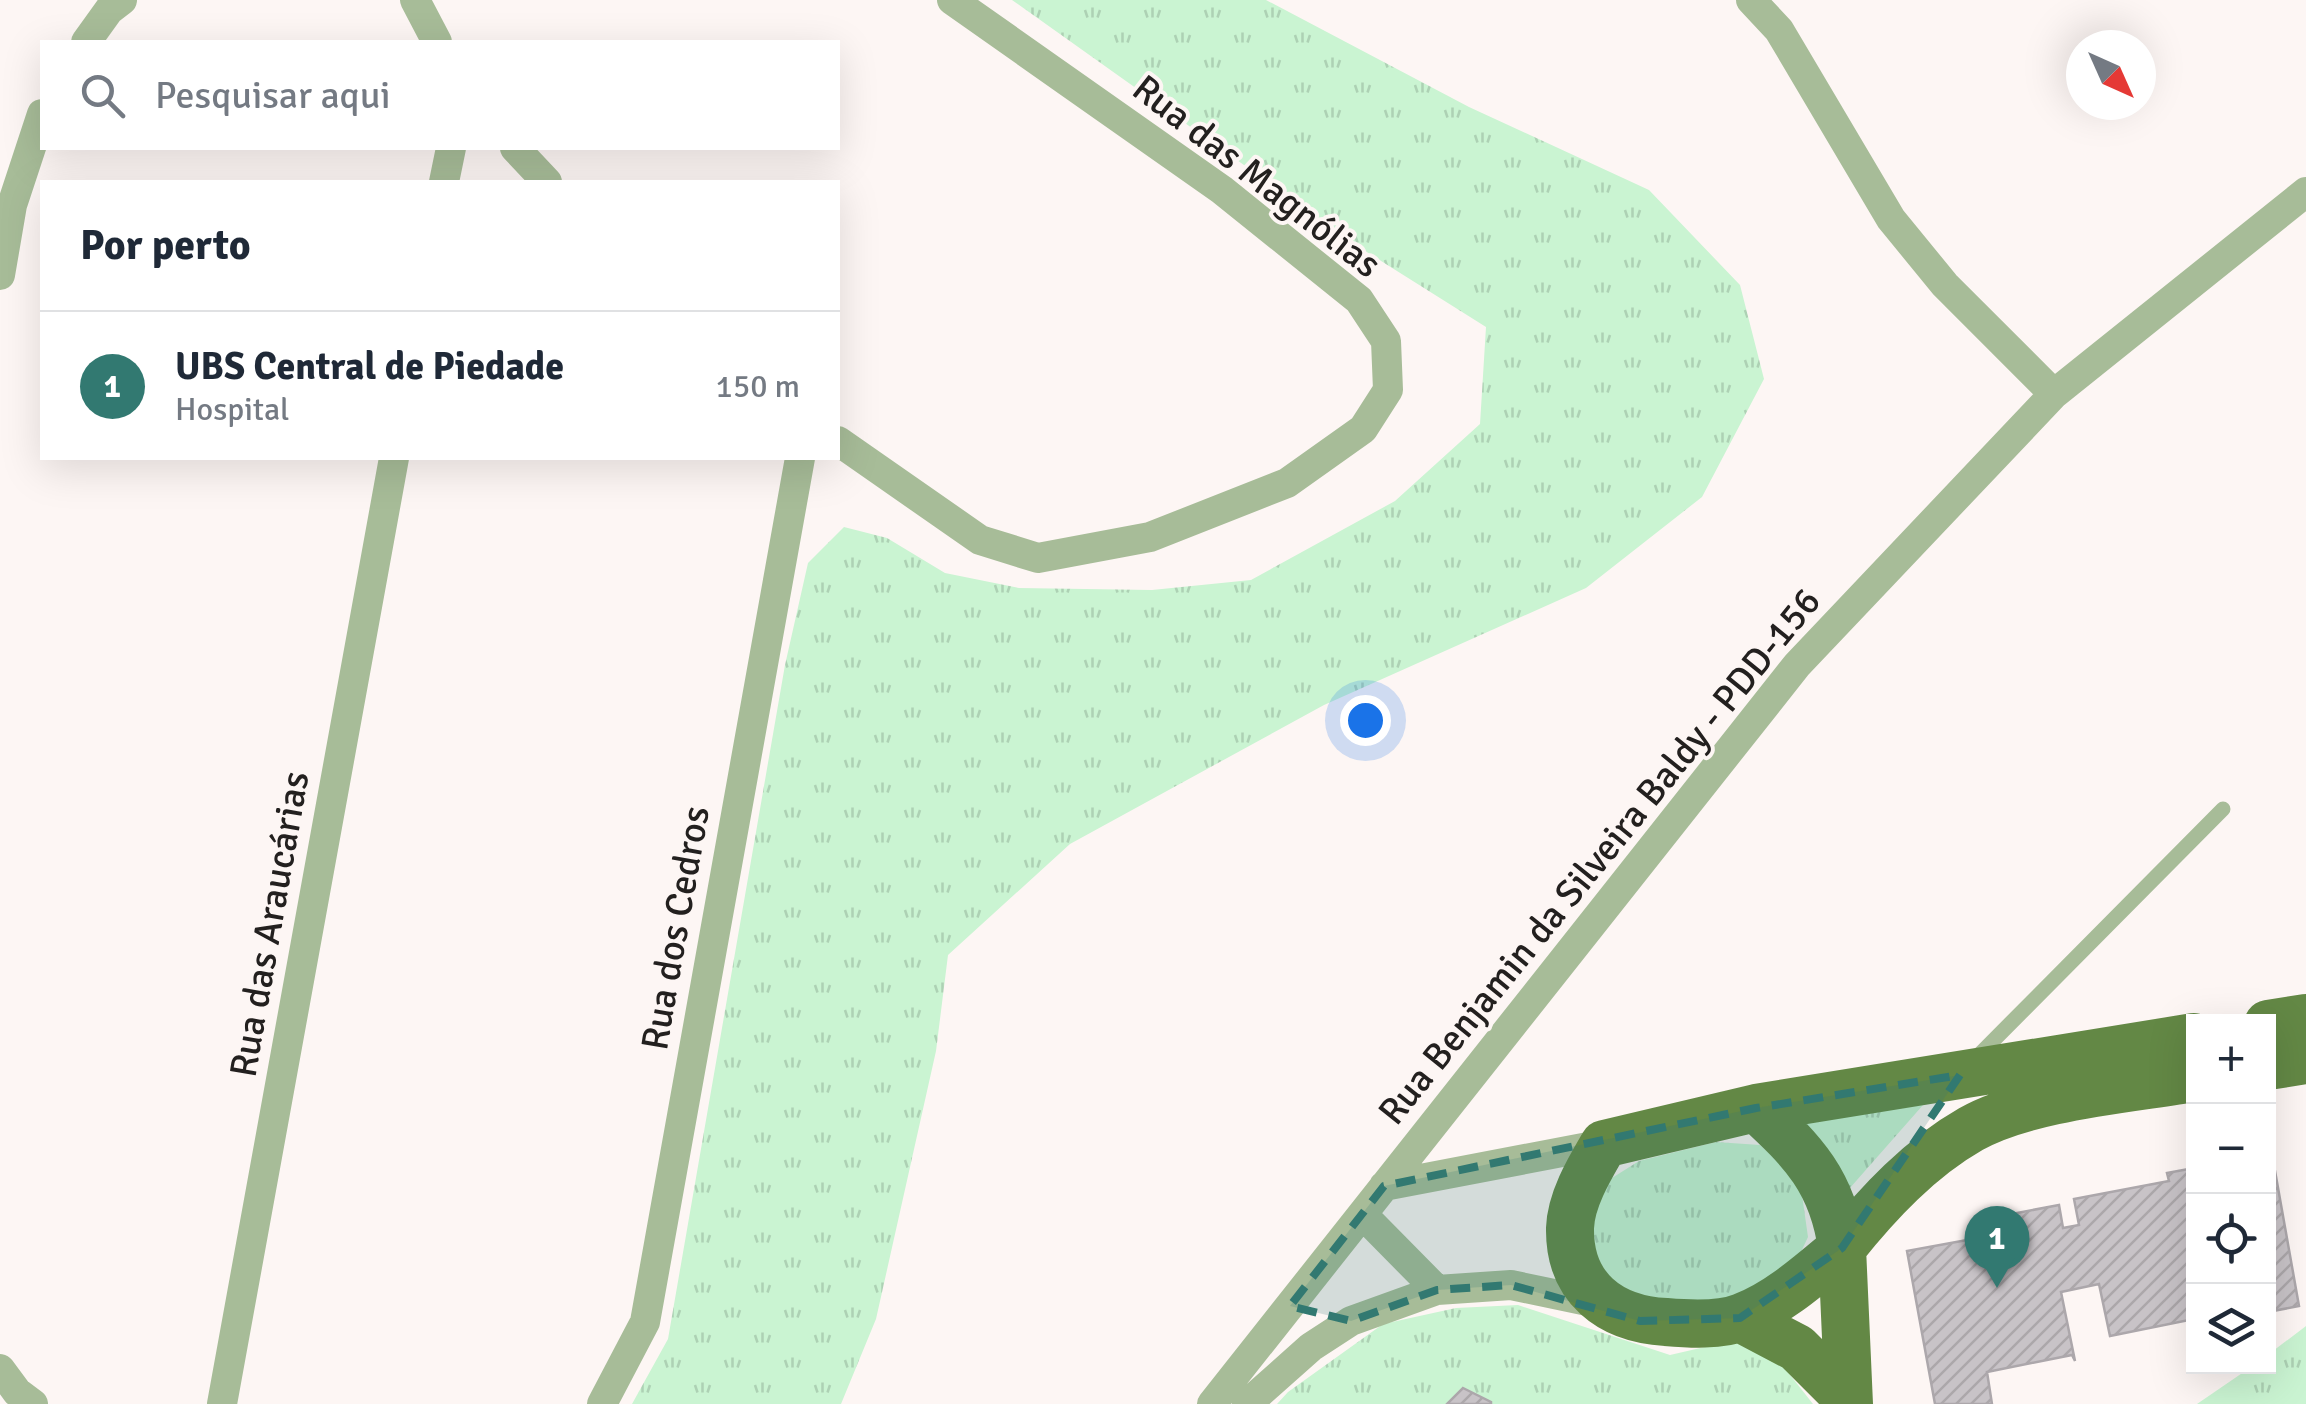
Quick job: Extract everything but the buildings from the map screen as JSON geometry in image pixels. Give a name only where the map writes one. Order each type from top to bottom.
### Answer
[{"type":"main road","points":[[2276,1023],[2306,1018]]},
{"type":"main road","points":[[1960,1075],[1878,1203],[1842,1248],[1793,1288],[1740,1318],[1692,1324],[1640,1321],[1602,1304],[1574,1268],[1570,1225],[1584,1180],[1604,1144],[1756,1108],[2186,1037]]},
{"type":"main road","points":[[2276,1065],[2306,1060]]},
{"type":"main road","points":[[1878,1203],[1972,1128],[2026,1107],[2186,1079]]},
{"type":"main road","points":[[1756,1108],[1794,1142],[1821,1178],[1838,1216],[1848,1401]]},
{"type":"main road","points":[[1740,1318],[1797,1348],[1848,1401]]},
{"type":"street","points":[[87,40],[109,10],[122,0]]},
{"type":"street","points":[[416,0],[436,40]]},
{"type":"street","name":"Rua das Magnólias","points":[[840,442],[980,540],[1038,558],[1150,536],[1287,482],[1363,429],[1388,390],[1386,341],[1360,300],[1222,190],[952,0]]},
{"type":"street","points":[[1751,0],[1779,30],[1891,219],[1945,285],[2054,394]]},
{"type":"street","points":[[0,275],[12,204],[40,120]]},
{"type":"street","points":[[444,180],[451,150]]},
{"type":"street","points":[[517,150],[545,180]]},
{"type":"street","name":"Rua Benjamin da Silveira Baldy - PDD-156","points":[[1212,1404],[1797,666],[2054,394],[2306,192]]},
{"type":"street","name":"Rua das Araucárias","points":[[222,1404],[394,460]]},
{"type":"street","name":"Rua dos Cedros","points":[[602,1404],[645,1322],[800,460]]},
{"type":"street","points":[[1384,1186],[1604,1144]]},
{"type":"street","points":[[1364,1216],[1438,1290]]},
{"type":"street","points":[[1247,1404],[1311,1347],[1352,1320],[1438,1290],[1511,1285],[1602,1304]]},
{"type":"street","points":[[1290,1306],[1352,1320]]},
{"type":"street","points":[[0,1370],[17,1392],[33,1404]]},
{"type":"lane","points":[[1960,1075],[2223,809]]},
{"type":"highlighted area","points":[[1960,1075],[1842,1248],[1740,1318],[1640,1321],[1511,1285],[1437,1290],[1351,1321],[1290,1306],[1384,1186],[1756,1108]]},
{"type":"green space","points":[[1012,0],[1266,0],[1469,107],[1649,190],[1740,285],[1764,379],[1702,497],[1586,588],[1324,705],[1070,844],[948,955],[936,1051],[876,1319],[841,1404],[632,1404],[668,1339],[785,665],[808,563],[844,527],[887,538],[945,573],[1019,588],[1152,590],[1251,580],[1395,501],[1480,424],[1486,327],[1362,249]]},
{"type":"green space","points":[[1923,1105],[1842,1197],[1792,1122]]},
{"type":"green space","points":[[1716,1142],[1760,1145],[1800,1181],[1808,1237],[1793,1269],[1770,1289],[1669,1309],[1605,1283],[1589,1252],[1592,1213],[1604,1183],[1639,1161]]},
{"type":"green space","points":[[1518,1305],[1670,1355],[1735,1340],[1776,1357],[1813,1404],[1277,1404],[1383,1324],[1456,1308]]},
{"type":"green space","points":[[2306,1326],[2306,1404],[2197,1404],[2241,1374],[2276,1374],[2276,1349]]},
{"type":"place","name":"UBS Central de Piedade","points":[[1997,1288]]}]
